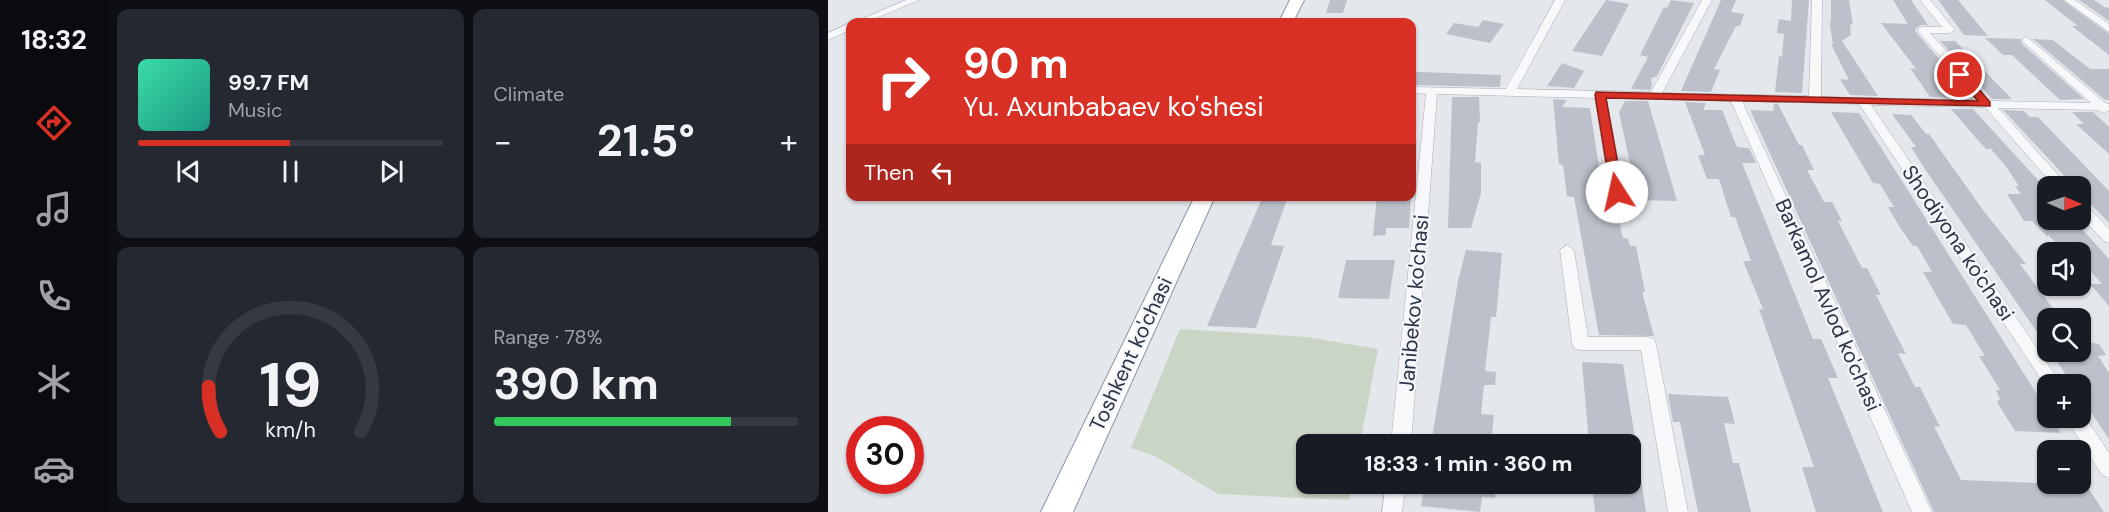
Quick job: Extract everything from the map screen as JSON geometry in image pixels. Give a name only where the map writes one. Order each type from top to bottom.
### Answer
[{"type":"highway","points":[[1288,18],[1297,0]]},
{"type":"highway","name":"Toshkent ko'chasi","points":[[1058,512],[1203,201]]},
{"type":"street","points":[[870,18],[914,0]]},
{"type":"street","points":[[1510,93],[1560,0]]},
{"type":"street","points":[[1655,96],[1707,0]]},
{"type":"street","points":[[1815,100],[1817,0]]},
{"type":"street","points":[[1925,0],[1950,30],[1922,30],[2052,176]]},
{"type":"street","points":[[2069,0],[2109,29]]},
{"type":"street","points":[[828,37],[846,28]]},
{"type":"street","points":[[2027,40],[2107,109]]},
{"type":"street","points":[[1416,90],[2107,109]]},
{"type":"street","name":"Janibekov ko'chasi","points":[[1402,434],[1432,90]]},
{"type":"street","points":[[1600,95],[1617,192]]},
{"type":"street","name":"Barkamol Avlod ko'chasi","points":[[1736,98],[1922,512]]},
{"type":"street","name":"Shodiyona ko'chasi","points":[[1863,101],[2045,374]]},
{"type":"street","points":[[2091,219],[2109,238]]},
{"type":"street","points":[[1568,249],[1580,343],[1648,344],[1678,512]]},
{"type":"street","points":[[2081,428],[2109,469]]},
{"type":"street","points":[[1392,512],[1394,494]]},
{"type":"green space","points":[[1180,329],[1308,337],[1378,349],[1362,434],[1296,434],[1296,494],[1350,494],[1349,500],[1218,494],[1155,456],[1131,448]]},
{"type":"building","points":[[1330,0],[1347,0],[1343,13],[1326,13]]},
{"type":"building","points":[[1606,0],[1629,4],[1602,56],[1572,51]]},
{"type":"building","points":[[1671,0],[1694,3],[1657,76],[1651,78],[1650,90],[1631,89],[1648,57],[1640,55],[1664,7],[1667,8]]},
{"type":"building","points":[[1721,0],[1736,0],[1731,12],[1744,14],[1740,26],[1736,26],[1714,69],[1720,70],[1711,92],[1681,91]]},
{"type":"building","points":[[1792,0],[1809,0],[1802,93],[1775,92],[1784,34],[1777,33],[1779,19],[1791,21]]},
{"type":"building","points":[[1831,0],[1849,0],[1853,25],[1850,24],[1851,35],[1842,41],[1878,96],[1850,95],[1840,79],[1849,80],[1831,44],[1833,44],[1829,20],[1831,24]]},
{"type":"building","points":[[1893,0],[1911,0],[1928,25],[1921,25],[1915,31],[1973,98],[1930,97],[1910,68],[1916,69],[1881,23],[1908,24]]},
{"type":"building","points":[[1938,0],[1958,0],[1988,36],[1964,35]]},
{"type":"building","points":[[2045,0],[2062,0],[2109,34],[2109,55],[2072,26],[2078,26]]},
{"type":"building","points":[[2079,0],[2094,0],[2109,8],[2109,21]]},
{"type":"building","points":[[1483,20],[1504,24],[1490,43],[1446,34],[1454,23],[1478,27]]},
{"type":"building","points":[[1985,38],[2021,39],[2022,44],[2084,99],[2060,100],[2012,55],[2003,55]]},
{"type":"building","points":[[2033,39],[2053,40],[2090,69],[2109,69],[2109,100],[2105,100]]},
{"type":"building","points":[[1940,41],[1955,41],[2012,99],[1992,99]]},
{"type":"building","points":[[1562,63],[1584,71],[1574,88],[1547,86]]},
{"type":"building","points":[[1416,72],[1501,75],[1500,87],[1416,85]]},
{"type":"building","points":[[1452,97],[1479,97],[1480,122],[1478,122],[1475,162],[1481,163],[1481,193],[1471,228],[1448,228]]},
{"type":"building","points":[[1553,99],[1567,100],[1562,107],[1590,108],[1604,200],[1614,200],[1623,238],[1628,239],[1630,246],[1636,246],[1645,292],[1642,292],[1654,336],[1599,335],[1574,197],[1567,196],[1563,165],[1559,164]]},
{"type":"building","points":[[1625,101],[1648,101],[1677,201],[1638,200],[1619,112]]},
{"type":"building","points":[[1685,102],[1706,103],[1703,110],[1722,110],[1737,147],[1749,148],[1756,163],[1742,163],[1813,339],[1821,339],[1838,378],[1828,378],[1883,512],[1816,512],[1802,467],[1814,467],[1759,309],[1763,309],[1743,261],[1751,261],[1735,217],[1731,217],[1719,179],[1707,179],[1698,155],[1705,155]]},
{"type":"building","points":[[1774,104],[1778,104],[1814,170],[1807,170],[1824,202],[1832,202],[1842,221],[1838,221],[1862,268],[1867,268],[1881,295],[1876,295],[1906,354],[1898,353],[1915,387],[1920,387],[1940,427],[1934,426],[1961,480],[2037,483],[2037,494],[2091,494],[2091,492],[2104,512],[1934,512],[1750,110],[1773,111]]},
{"type":"building","points":[[1951,109],[1973,109],[2037,179],[2037,226],[2032,221],[2024,221],[2007,194],[2021,194],[2015,186],[2019,186],[1991,149],[1986,149]]},
{"type":"building","points":[[2003,110],[2024,111],[2030,117],[2038,117],[2109,191],[2109,223],[2091,204],[2091,176],[2065,176]]},
{"type":"building","points":[[1831,112],[1859,113],[2037,395],[2037,428],[2058,428],[2061,433],[2015,431],[1997,402],[2000,399],[1996,390],[2000,390],[1979,356],[1985,356],[1966,325],[1953,324],[1923,272],[1932,272],[1917,246],[1913,246],[1899,226],[1888,207],[1894,207],[1880,184],[1873,183]]},
{"type":"building","points":[[2072,112],[2093,112],[2109,127],[2109,154],[2076,124],[2084,124]]},
{"type":"building","points":[[1892,114],[1911,115],[1926,134],[1929,134],[1983,210],[2026,264],[2020,264],[2037,287],[2037,296],[2044,296],[2053,308],[2037,308],[2037,332],[1911,147],[1916,147]]},
{"type":"building","points":[[1261,201],[1286,201],[1271,245],[1284,246],[1256,328],[1207,326]]},
{"type":"building","points":[[1376,201],[1411,201],[1409,228],[1386,228],[1386,235],[1373,236]]},
{"type":"building","points":[[2041,230],[2083,230],[2109,259],[2109,306],[2091,285],[2102,284],[2091,272],[2091,242],[2055,242],[2048,235],[2048,237]]},
{"type":"building","points":[[1466,250],[1502,253],[1496,317],[1491,317],[1485,371],[1496,372],[1495,385],[1484,385],[1481,414],[1494,415],[1492,434],[1433,434],[1458,281]]},
{"type":"building","points":[[1346,260],[1395,260],[1389,299],[1338,298]]},
{"type":"building","points":[[2091,343],[2099,344],[2106,355],[2098,356],[2109,373],[2109,439],[2091,412],[2091,374],[2066,374],[2057,362],[2091,362]]},
{"type":"building","points":[[1582,362],[1623,364],[1634,434],[1588,434]]},
{"type":"building","points":[[1668,394],[1728,397],[1735,424],[1724,423],[1733,463],[1739,463],[1751,512],[1698,512],[1680,422],[1673,422]]},
{"type":"building","points":[[1641,479],[1646,512],[1595,512],[1593,494],[1641,494]]},
{"type":"building","points":[[1423,494],[1495,494],[1495,498],[1482,497],[1480,512],[1421,506]]},
{"type":"route","points":[[1617,192],[1600,95],[1986,104],[1960,75]]}]
